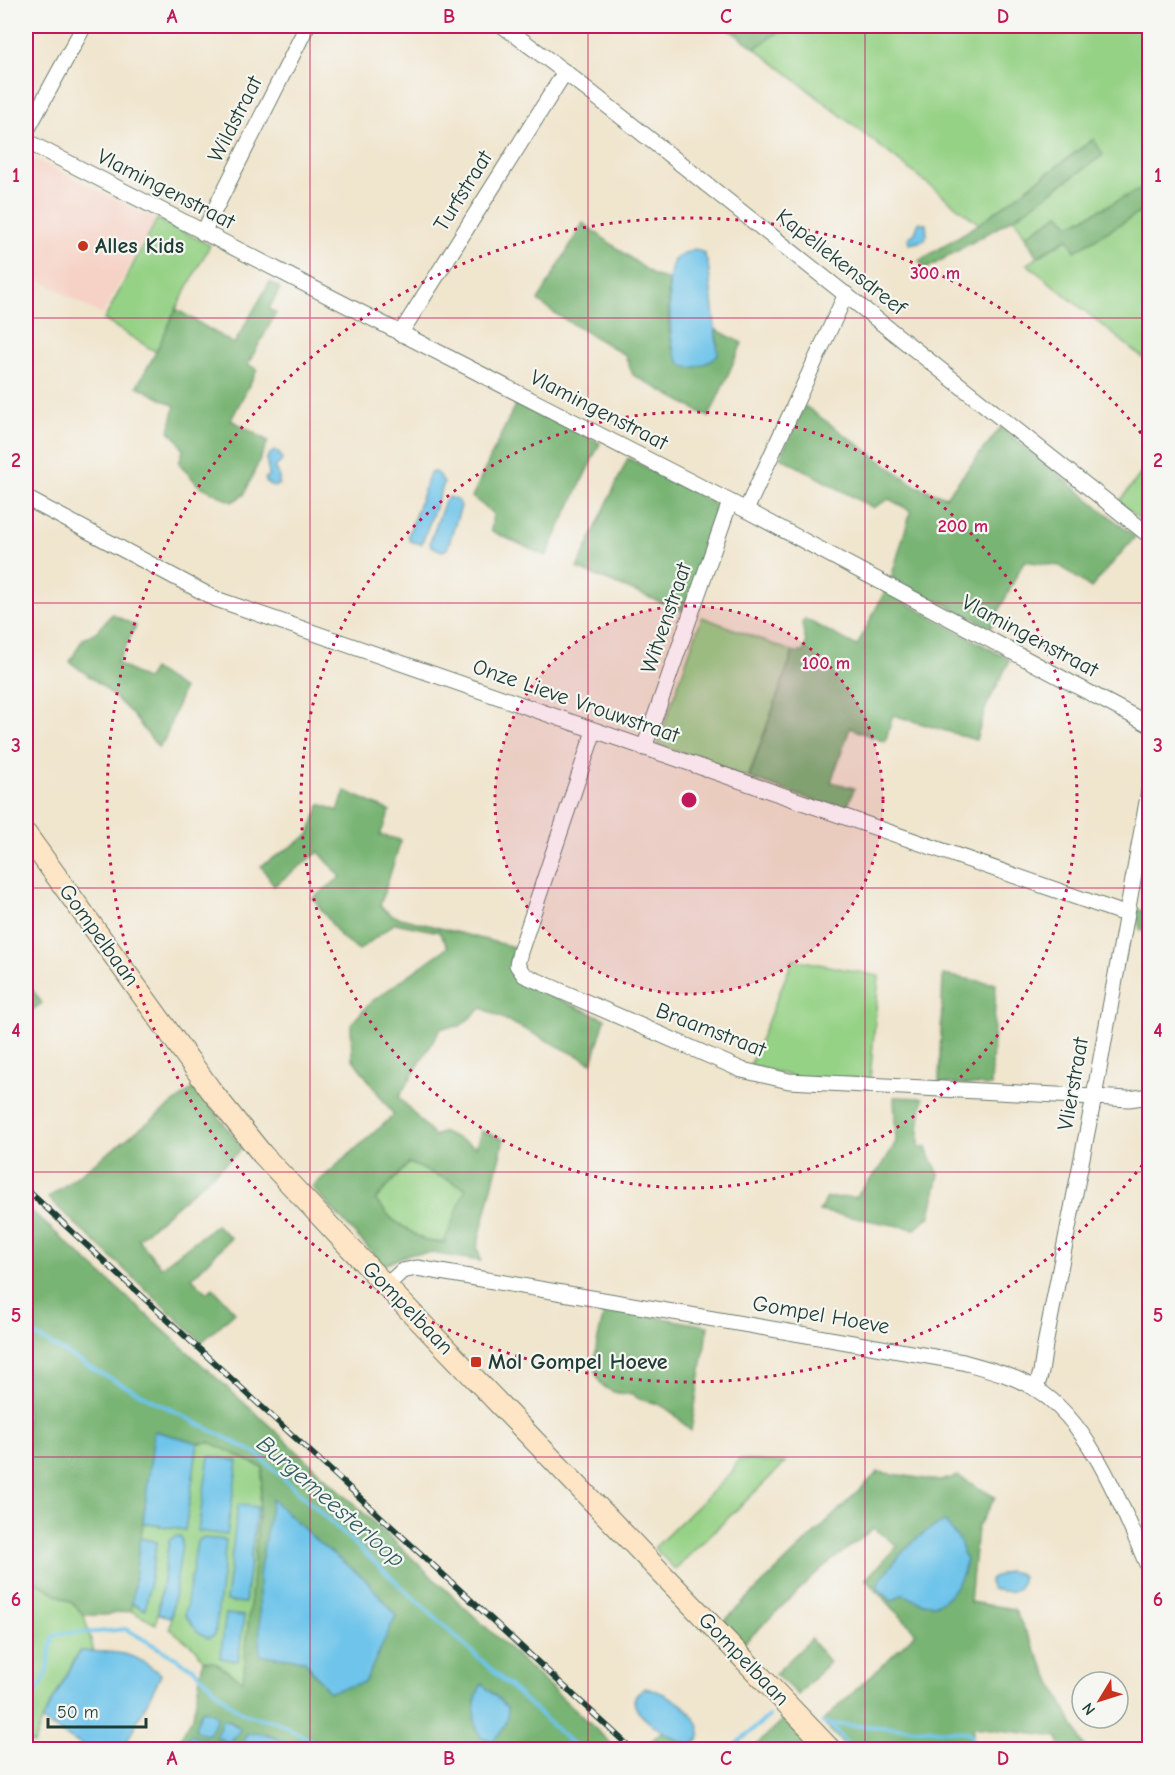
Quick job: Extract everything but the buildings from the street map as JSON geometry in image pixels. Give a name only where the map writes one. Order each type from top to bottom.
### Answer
[{"type":"street","points":[[26,132],[84,26]]},
{"type":"street","name":"Wildstraat","points":[[203,233],[307,26]]},
{"type":"street","name":"Kapellekensdreef","points":[[503,26],[565,72],[1149,536]]},
{"type":"street","name":"Turfstraat","points":[[400,334],[565,72]]},
{"type":"street","name":"Vlamingenstraat","points":[[26,141],[746,510],[1149,725]]},
{"type":"street","points":[[746,510],[846,294]]},
{"type":"street","name":"Onze Lieve Vrouwstraat","points":[[26,498],[216,600],[1125,914]]},
{"type":"street","name":"Witvenstraat","points":[[644,748],[730,502]]},
{"type":"street","name":"Braamstraat","points":[[594,731],[520,952],[518,965],[525,975],[742,1070],[789,1081],[1129,1099],[1149,1096]]},
{"type":"street","name":"Vlierstraat","points":[[1036,1389],[1094,1097],[1149,785]]},
{"type":"street","name":"Gompelbaan","points":[[26,834],[210,1089],[262,1154],[831,1749]]},
{"type":"street","name":"Gompel Hoeve","points":[[386,1286],[402,1271],[417,1268],[963,1362],[1009,1375],[1036,1389],[1063,1410],[1105,1473],[1149,1571]]},
{"type":"shaded area","name":"Alles Kids","points":[[34,159],[155,219],[102,315],[26,273],[26,175]]},
{"type":"green space","points":[[724,26],[801,26],[775,34],[755,48]]},
{"type":"green space","points":[[801,26],[1149,26],[1149,192],[1146,186],[1069,226],[1059,215],[1025,236],[1014,218],[1103,155],[1093,139],[979,224],[755,48],[775,34]]},
{"type":"green space","points":[[1094,139],[1103,155],[1014,218],[926,269],[919,261],[979,224]]},
{"type":"green space","points":[[1146,186],[1149,192],[1149,207],[1075,251],[1068,238],[1037,257],[1025,236],[1059,214],[1070,225]]},
{"type":"green space","points":[[1149,207],[1149,363],[1027,264],[1069,238],[1075,250]]},
{"type":"green space","points":[[157,219],[210,245],[156,352],[104,320]]},
{"type":"green space","points":[[583,223],[655,276],[668,279],[669,331],[672,349],[718,344],[715,329],[742,343],[709,417],[633,375],[625,355],[538,301]]},
{"type":"green space","points":[[270,282],[280,288],[269,309],[276,313],[248,364],[257,370],[231,420],[268,441],[244,495],[232,502],[198,485],[179,463],[183,450],[178,440],[169,431],[175,406],[137,386],[176,309],[234,344]]},
{"type":"green space","points":[[517,401],[600,443],[546,556],[491,531],[493,513],[472,497]]},
{"type":"green space","points":[[805,406],[916,486],[946,497],[1001,427],[1135,537],[1091,588],[1060,566],[1024,561],[991,627],[891,578],[911,511],[889,499],[873,508],[780,457]]},
{"type":"green space","points":[[628,458],[719,506],[697,575],[682,611],[577,568]]},
{"type":"green space","points":[[1149,463],[1149,517],[1144,523],[1119,502]]},
{"type":"green space","points":[[885,591],[1010,660],[986,707],[976,740],[893,715],[885,742],[850,728],[831,782],[854,788],[846,812],[749,778],[793,652],[803,652],[806,643],[802,623],[805,619],[857,646]]},
{"type":"green space","points":[[112,614],[136,626],[117,663],[146,680],[153,669],[183,689],[165,739],[158,747],[131,713],[105,688],[70,662],[82,640],[97,631]]},
{"type":"green space","points":[[702,617],[793,652],[748,778],[657,745]]},
{"type":"green space","points":[[345,791],[390,811],[380,835],[401,840],[380,906],[393,916],[514,947],[512,966],[514,975],[521,983],[605,1019],[592,1063],[482,1008],[460,1026],[441,1028],[399,1097],[434,1136],[444,1132],[476,1147],[481,1131],[504,1139],[477,1247],[481,1261],[431,1253],[409,1254],[384,1265],[312,1187],[394,1115],[352,1058],[351,1024],[371,1002],[448,947],[439,932],[395,923],[359,950],[341,937],[313,898],[341,877],[319,852],[274,886],[261,866],[309,835],[320,804],[338,811]],"holes":[[[409,1163],[466,1188],[444,1243],[425,1241],[393,1220],[375,1200]]]},
{"type":"green space","points":[[1136,909],[1149,913],[1149,932],[1140,930]]},
{"type":"green space","points":[[793,959],[879,976],[870,1079],[794,1077],[750,1065]]},
{"type":"green space","points":[[943,975],[996,984],[991,1086],[939,1083]]},
{"type":"green space","points":[[26,981],[42,1003],[26,1015]]},
{"type":"green space","points":[[195,1087],[243,1148],[138,1239],[161,1267],[216,1225],[231,1238],[192,1278],[207,1293],[213,1288],[235,1312],[202,1342],[48,1198]]},
{"type":"green space","points":[[894,1097],[923,1098],[919,1146],[926,1148],[939,1174],[930,1216],[915,1229],[819,1211],[827,1198],[855,1197],[882,1166],[896,1142]]},
{"type":"green space","points":[[409,1163],[467,1188],[444,1243],[425,1241],[393,1220],[375,1200]]},
{"type":"green space","points":[[26,1206],[271,1427],[617,1749],[287,1749],[288,1747],[279,1740],[268,1735],[257,1734],[246,1735],[241,1749],[229,1749],[216,1743],[209,1749],[203,1749],[206,1744],[187,1738],[181,1749],[174,1749],[193,1716],[203,1661],[214,1662],[243,1681],[263,1468],[210,1442],[198,1443],[155,1431],[131,1611],[84,1615],[72,1603],[26,1576]],"holes":[[[319,1543],[365,1579],[329,1692],[304,1660],[260,1655]],[[483,1685],[501,1701],[476,1730],[475,1700]],[[230,1720],[240,1728],[229,1743],[216,1737]]]},
{"type":"green space","points":[[605,1308],[708,1326],[691,1431],[660,1405],[641,1400],[633,1394],[615,1392],[604,1386],[597,1377],[596,1351]]},
{"type":"green space","points":[[210,1442],[263,1468],[243,1682],[214,1662],[203,1661],[197,1650],[170,1629],[182,1539],[169,1541],[156,1624],[131,1611],[132,1603],[145,1609],[157,1542],[140,1538],[143,1523],[185,1530],[198,1443]],"holes":[[[239,1505],[257,1508],[245,1603],[226,1601]]]},
{"type":"green space","points":[[738,1460],[785,1463],[675,1569],[654,1548],[732,1472]]},
{"type":"green space","points":[[878,1472],[940,1481],[958,1476],[995,1497],[977,1528],[970,1602],[1014,1609],[1070,1718],[1070,1730],[1076,1730],[1086,1749],[1060,1749],[1058,1737],[973,1727],[973,1749],[849,1749],[822,1722],[916,1633],[866,1579],[897,1546],[874,1528],[821,1569],[744,1643],[723,1622]]},
{"type":"green space","points":[[26,1576],[72,1603],[84,1615],[94,1652],[79,1651],[42,1721],[34,1744],[26,1740]]},
{"type":"green space","points":[[811,1639],[829,1662],[798,1695],[775,1674]]},
{"type":"green space","points":[[784,1719],[812,1749],[752,1749]]},
{"type":"green space","points":[[663,1730],[686,1749],[649,1749],[646,1746]]},
{"type":"water","points":[[919,222],[926,224],[927,235],[923,241],[909,244],[908,238],[915,233]]},
{"type":"water","points":[[695,249],[704,253],[708,264],[718,354],[707,363],[689,368],[681,364],[673,346],[670,324],[670,277],[674,260]]},
{"type":"water","points":[[275,451],[282,458],[274,468],[279,475],[279,484],[274,487],[265,479],[269,475],[267,458]]},
{"type":"water","points":[[430,473],[439,474],[444,483],[421,544],[410,541],[408,536]]},
{"type":"water","points":[[449,497],[458,500],[461,506],[447,549],[442,551],[431,546],[430,542],[445,501]]},
{"type":"water","points":[[154,1431],[198,1443],[185,1530],[143,1523]]},
{"type":"water","points":[[209,1456],[238,1461],[227,1535],[198,1531]]},
{"type":"water","points":[[272,1499],[319,1543],[365,1579],[396,1615],[365,1682],[329,1692],[304,1660],[260,1655],[259,1575]]},
{"type":"water","points":[[238,1505],[257,1507],[245,1603],[226,1601]]},
{"type":"water","points":[[945,1522],[961,1542],[962,1553],[966,1559],[956,1586],[939,1603],[926,1604],[903,1594],[892,1601],[878,1589],[878,1583],[916,1539]]},
{"type":"water","points":[[180,1536],[182,1545],[171,1617],[158,1614],[169,1541]]},
{"type":"water","points":[[140,1538],[157,1542],[145,1610],[132,1603]]},
{"type":"water","points":[[202,1538],[226,1540],[215,1635],[208,1638],[197,1631],[185,1615],[197,1542]]},
{"type":"water","points":[[1008,1571],[1022,1576],[1020,1587],[1012,1591],[992,1589],[989,1583],[991,1578]]},
{"type":"water","points":[[226,1614],[244,1616],[238,1661],[220,1658]]},
{"type":"water","points":[[80,1651],[124,1654],[141,1661],[161,1675],[123,1749],[88,1749],[42,1721]]},
{"type":"water","points":[[482,1684],[508,1708],[505,1726],[493,1740],[481,1738],[476,1725],[474,1711],[476,1697]]},
{"type":"water","points":[[645,1688],[668,1696],[686,1708],[695,1719],[700,1731],[700,1737],[696,1742],[690,1745],[671,1736],[639,1712],[634,1704],[636,1695]]},
{"type":"water","points":[[204,1710],[217,1717],[211,1732],[206,1735],[195,1728]]},
{"type":"water","points":[[225,1719],[240,1728],[229,1743],[216,1737],[221,1722]]},
{"type":"water","points":[[257,1732],[283,1741],[287,1749],[241,1749],[246,1734]]},
{"type":"water","points":[[190,1735],[206,1740],[203,1749],[181,1749]]},
{"type":"waterway","name":"Burgemeesterloop","points":[[26,1330],[100,1373],[257,1454],[579,1750]]},
{"type":"waterway","points":[[26,1699],[34,1694],[44,1681],[53,1637],[60,1633],[126,1629],[194,1669],[233,1707],[249,1716],[277,1722],[329,1750]]},
{"type":"waterway","name":"Burgemeesterloop","points":[[729,1750],[769,1716]]},
{"type":"waterway","name":"Burgemeesterloop","points":[[823,1723],[829,1724],[853,1750]]},
{"type":"waterway","points":[[829,1724],[968,1732],[972,1737],[971,1750]]},
{"type":"railway","points":[[26,1189],[633,1750]]},
{"type":"place","name":"Alles Kids","points":[[83,246]]},
{"type":"place","name":"Mol Gompel Hoeve","points":[[476,1362]]}]
